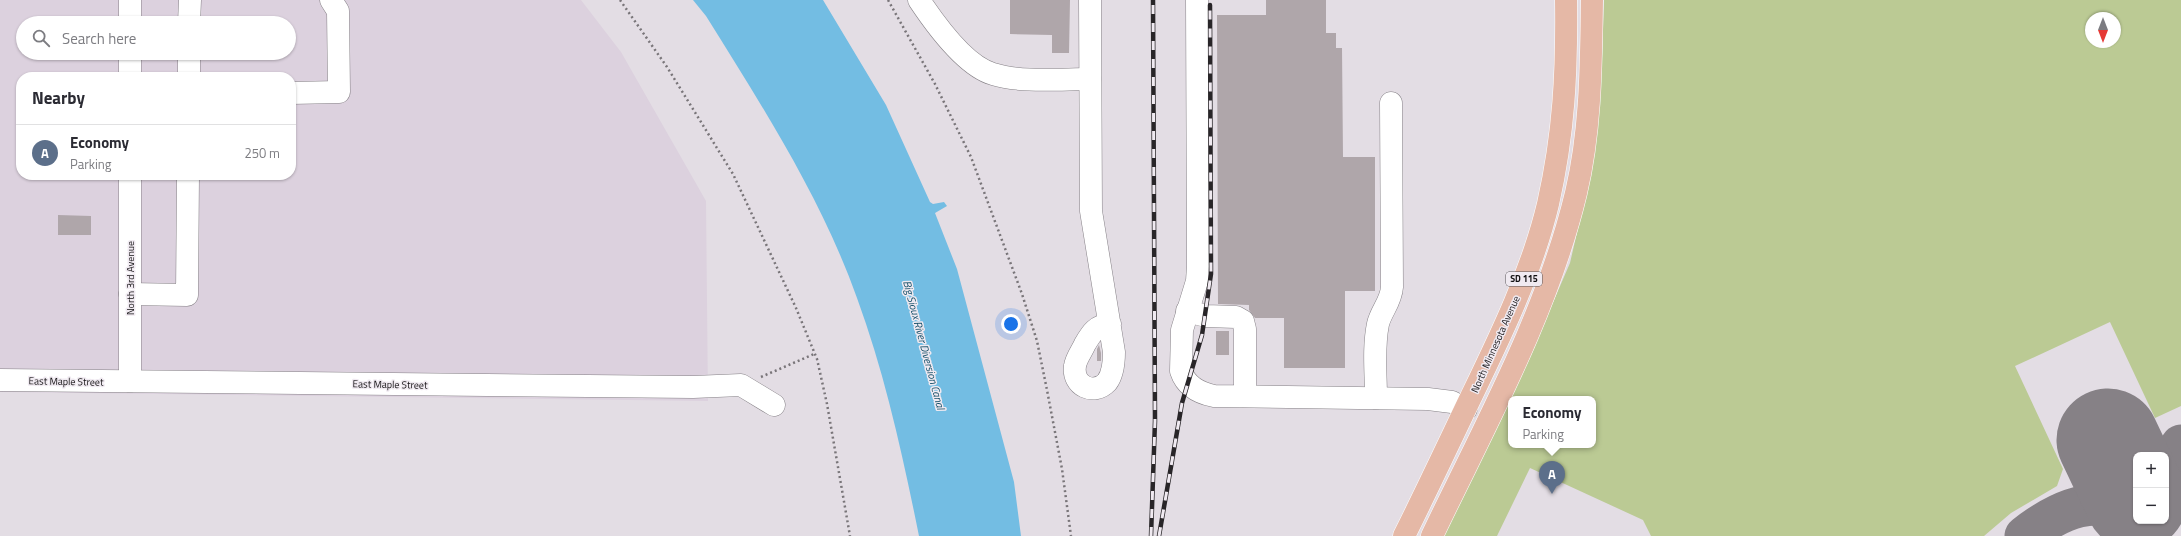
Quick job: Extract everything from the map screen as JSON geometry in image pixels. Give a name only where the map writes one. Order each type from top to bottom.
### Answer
[{"type":"main road","name":"North Minnesota Avenue","points":[[1404,536],[1490,359],[1524,279],[1548,205],[1561,134],[1565,99],[1566,0]]},
{"type":"main road","name":"SD 115","points":[[1432,536],[1528,334],[1545,295],[1568,226],[1576,192],[1587,124],[1592,0]]},
{"type":"street","points":[[130,0],[130,16]]},
{"type":"street","points":[[190,0],[190,16]]},
{"type":"street","points":[[296,93],[339,92],[338,11],[331,0]]},
{"type":"street","points":[[920,0],[962,55],[977,68],[993,74],[1011,78],[1090,79]]},
{"type":"street","points":[[1090,0],[1091,211],[1110,324]]},
{"type":"street","points":[[1197,0],[1199,255],[1197,281],[1182,330],[1181,372],[1183,377],[1195,390],[1204,394],[1444,400],[1460,405],[1466,409]]},
{"type":"street","points":[[130,60],[130,72]]},
{"type":"street","points":[[189,60],[189,72]]},
{"type":"street","points":[[1376,398],[1376,337],[1378,322],[1391,296],[1392,288],[1391,103]]},
{"type":"street","name":"North 3rd Avenue","points":[[130,180],[130,381]]},
{"type":"street","points":[[130,294],[187,295],[188,180]]},
{"type":"street","points":[[1187,311],[1206,316],[1236,317],[1242,321],[1245,329],[1245,396]]},
{"type":"street","name":"East Maple Street","points":[[0,380],[685,387],[741,386]]},
{"type":"street","points":[[741,386],[774,405]]},
{"type":"path","points":[[620,0],[667,67],[733,174],[774,259],[817,359],[827,404],[850,536]]},
{"type":"path","points":[[888,0],[935,84],[971,157],[1022,294],[1037,341],[1047,390],[1062,469],[1071,536]]},
{"type":"path","points":[[741,386],[814,354]]},
{"type":"shaded area","points":[[0,0],[581,0],[621,52],[706,201],[708,401],[0,392]]},
{"type":"green space","points":[[1604,0],[2181,0],[2181,406],[2155,418],[2110,322],[2015,366],[2063,469],[2057,486],[2011,513],[1984,536],[1651,536],[1643,520],[1530,468],[1497,536],[1443,536],[1508,400],[1508,448],[1596,448],[1596,396],[1510,396],[1535,344],[1570,263],[1581,215],[1602,58]]},
{"type":"water","name":"Big Sioux River Diversion Canal","points":[[693,0],[823,0],[886,105],[930,202],[933,204],[944,202],[947,206],[935,213],[957,269],[1014,482],[1021,536],[919,536],[900,446],[885,386],[867,327],[842,261],[826,224],[789,153],[706,16]]},
{"type":"building","points":[[1010,0],[1070,0],[1069,53],[1052,53],[1052,35],[1010,34]]},
{"type":"building","points":[[1266,0],[1326,0],[1326,33],[1336,33],[1336,48],[1342,48],[1343,157],[1375,157],[1375,291],[1345,291],[1345,368],[1284,368],[1284,318],[1255,318],[1249,310],[1249,305],[1218,304],[1217,15],[1266,15]]},
{"type":"building","points":[[58,215],[91,216],[91,235],[58,235]]},
{"type":"building","points":[[1216,331],[1229,331],[1229,355],[1216,355]]},
{"type":"building","points":[[1099,345],[1101,361],[1097,361],[1097,349]]},
{"type":"taxiway","points":[[2169,466],[2181,445]]},
{"type":"taxiway","points":[[2025,536],[2051,518],[2079,507],[2093,505],[2107,506],[2122,510],[2133,516]]},
{"type":"runway","points":[[2108,440],[2133,493]]},
{"type":"railway","points":[[1151,536],[1155,421],[1153,0]]},
{"type":"railway","points":[[1159,536],[1182,403],[1202,335],[1211,274],[1210,5]]},
{"type":"place","name":"Economy","points":[[1552,494]]}]
